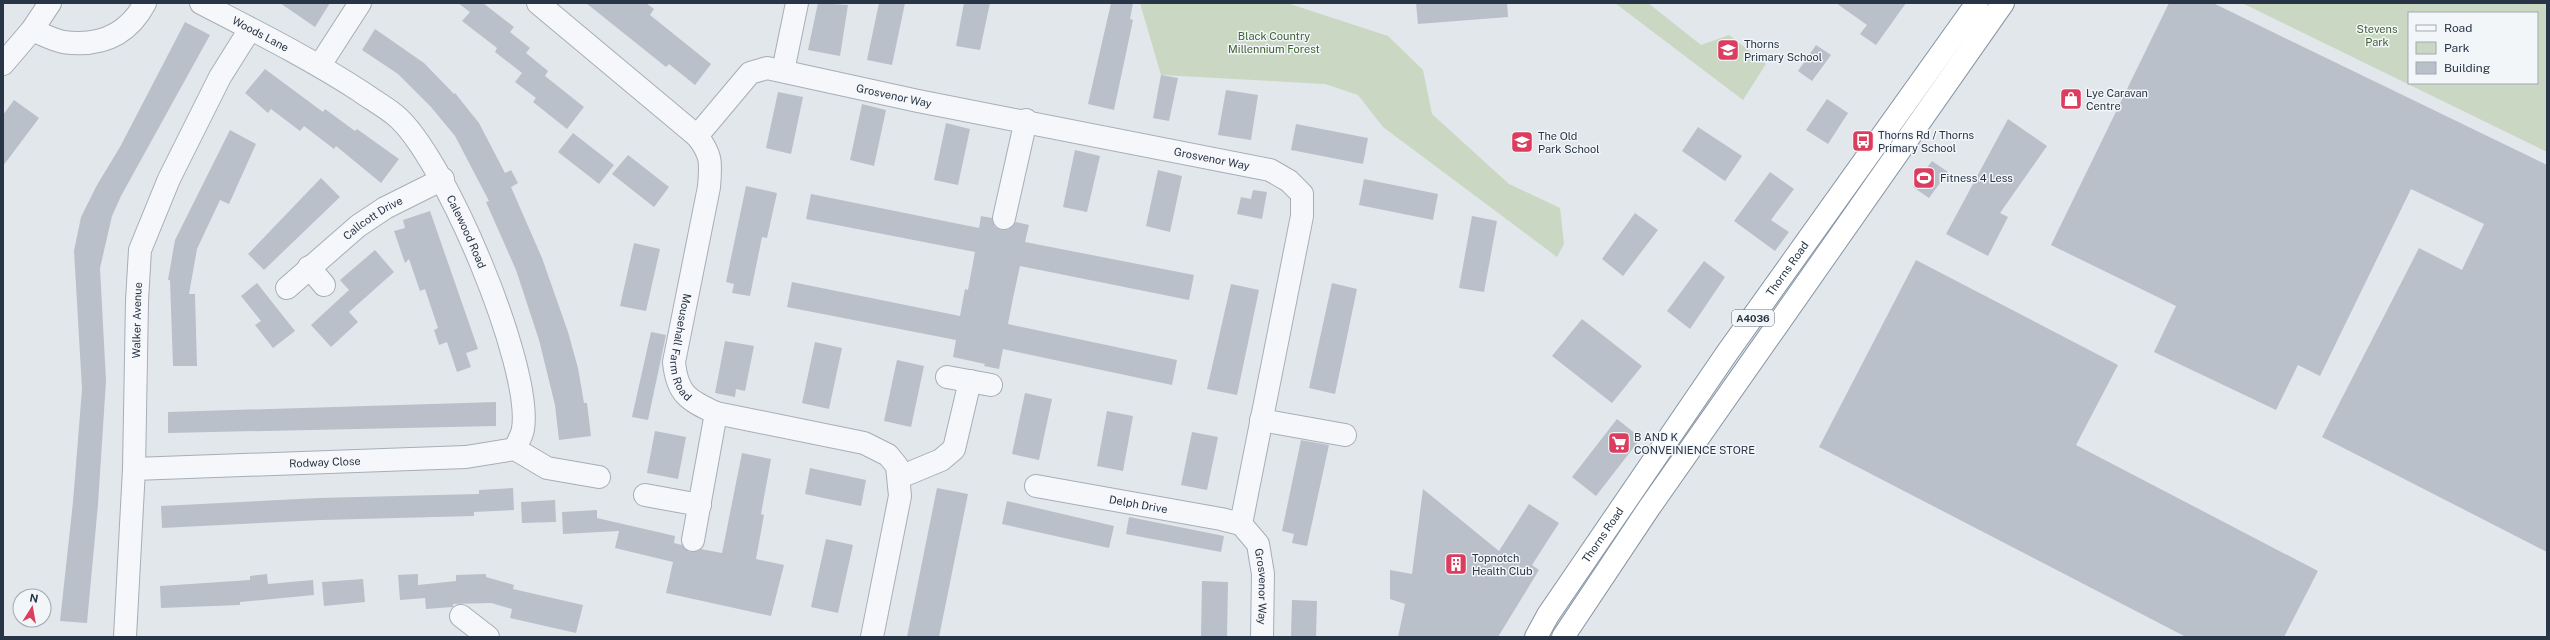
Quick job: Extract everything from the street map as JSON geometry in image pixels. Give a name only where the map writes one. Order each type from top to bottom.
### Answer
[{"type":"highway","name":"Thorns Road","points":[[1536,637],[1553,608],[1728,353],[1977,3]]},
{"type":"highway","name":"Thorns Road","points":[[1563,637],[1649,508],[2003,3]]},
{"type":"street","points":[[3,64],[32,30],[50,3]]},
{"type":"street","points":[[32,30],[62,42],[84,43],[106,39],[123,32],[138,18],[145,3]]},
{"type":"street","name":"Woods Lane","points":[[201,3],[320,65]]},
{"type":"street","points":[[320,65],[360,3]]},
{"type":"street","name":"Mousehall Farm Road","points":[[538,3],[697,136],[706,147],[711,161],[709,186],[674,362],[678,385],[685,395],[695,403],[716,413],[864,443],[888,455],[897,466],[900,477],[900,496],[872,637]]},
{"type":"street","points":[[783,71],[797,3]]},
{"type":"street","name":"Walker Avenue","points":[[125,637],[134,470],[137,301],[140,250],[169,179],[220,77],[250,29]]},
{"type":"street","name":"Calewood Road","points":[[320,65],[395,115],[421,142],[443,179],[484,271],[513,353],[522,401],[523,429],[515,449]]},
{"type":"street","name":"Grosvenor Way","points":[[697,136],[750,72],[767,68],[918,101],[1026,120],[1270,170],[1289,181],[1302,194],[1302,216],[1241,524],[1258,544],[1263,574],[1262,637]]},
{"type":"street","points":[[1004,218],[1026,120]]},
{"type":"street","name":"Callcott Drive","points":[[287,288],[309,267],[358,226],[380,212],[443,179]]},
{"type":"street","points":[[309,267],[324,285]]},
{"type":"street","points":[[900,477],[941,460],[954,449],[981,383],[947,377]]},
{"type":"street","points":[[693,540],[716,413]]},
{"type":"street","points":[[1261,420],[1345,435]]},
{"type":"street","points":[[515,449],[547,468],[599,477]]},
{"type":"street","name":"Rodway Close","points":[[134,470],[466,457],[515,449]]},
{"type":"street","name":"Delph Drive","points":[[1036,486],[1221,518],[1241,524]]},
{"type":"street","points":[[645,495],[700,505]]},
{"type":"street","points":[[461,616],[488,637]]},
{"type":"green space","name":"Black Country Millennium Forest","points":[[1140,3],[1287,3],[1388,36],[1423,70],[1432,114],[1509,184],[1560,208],[1564,244],[1557,257],[1383,127],[1358,95],[1325,84],[1161,75]]},
{"type":"green space","points":[[1615,3],[1648,3],[1701,45],[1729,35],[1766,64],[1743,100]]},
{"type":"green space","name":"Stevens Park","points":[[2242,3],[2547,3],[2547,152]]},
{"type":"building","points":[[280,3],[330,3],[315,27]]},
{"type":"building","points":[[458,3],[483,3],[514,27],[510,32],[530,48],[526,53],[548,71],[545,76],[584,107],[567,129],[533,102],[536,98],[515,82],[522,73],[495,52],[497,48],[462,21],[470,12]]},
{"type":"building","points":[[586,3],[646,3],[654,9],[650,15],[711,64],[695,85],[669,64],[666,67]]},
{"type":"building","points":[[818,3],[848,5],[840,56],[808,50]]},
{"type":"building","points":[[879,3],[905,3],[892,65],[867,60]]},
{"type":"building","points":[[964,3],[990,3],[980,50],[956,46]]},
{"type":"building","points":[[1111,3],[1133,3],[1130,19],[1133,20],[1114,110],[1088,104]]},
{"type":"building","points":[[1416,3],[1507,3],[1508,17],[1418,24]]},
{"type":"building","points":[[1836,3],[1906,3],[1876,45],[1860,34],[1867,25]]},
{"type":"building","points":[[2169,3],[2213,3],[2547,165],[2547,552],[2322,437],[2419,248],[2462,270],[2484,224],[2411,189],[2320,376],[2298,365],[2276,410],[2154,352],[2176,306],[2051,245]]},
{"type":"building","points":[[185,22],[210,35],[121,196],[112,216],[100,268],[106,381],[98,504],[87,623],[60,621],[73,502],[82,389],[74,251],[81,217],[97,185],[120,147]]},
{"type":"building","points":[[375,29],[424,63],[454,94],[455,93],[479,123],[505,173],[511,170],[518,183],[511,187],[542,258],[568,332],[578,368],[584,403],[587,403],[591,436],[559,440],[555,405],[539,340],[516,270],[486,202],[489,201],[455,136],[431,107],[398,74],[362,50]]},
{"type":"building","points":[[1816,45],[1831,55],[1812,81],[1798,71]]},
{"type":"building","points":[[265,69],[323,112],[325,109],[355,131],[357,129],[399,159],[381,183],[336,146],[334,149],[304,126],[300,131],[271,109],[268,113],[245,93]]},
{"type":"building","points":[[1161,75],[1178,78],[1169,121],[1153,118]]},
{"type":"building","points":[[1226,90],[1258,95],[1251,140],[1218,135]]},
{"type":"building","points":[[778,92],[803,97],[791,154],[766,148]]},
{"type":"building","points":[[1827,99],[1848,113],[1828,144],[1806,130]]},
{"type":"building","points":[[14,100],[39,118],[3,166],[3,115]]},
{"type":"building","points":[[862,104],[886,110],[874,166],[850,160]]},
{"type":"building","points":[[2008,119],[2047,146],[2000,213],[2008,217],[1988,256],[1946,234]]},
{"type":"building","points":[[946,123],[970,129],[958,185],[934,180]]},
{"type":"building","points":[[1296,124],[1368,138],[1363,164],[1291,150]]},
{"type":"building","points":[[1698,127],[1742,156],[1725,181],[1682,151]]},
{"type":"building","points":[[230,130],[256,144],[229,204],[220,200],[197,249],[189,294],[195,294],[197,366],[173,366],[170,280],[168,280],[175,240]]},
{"type":"building","points":[[573,133],[614,165],[599,184],[558,152]]},
{"type":"building","points":[[1075,150],[1100,156],[1087,212],[1063,207]]},
{"type":"building","points":[[628,155],[669,187],[654,207],[612,174]]},
{"type":"building","points":[[1932,161],[1948,172],[1929,198],[1913,187]]},
{"type":"building","points":[[1158,170],[1182,176],[1170,232],[1146,226]]},
{"type":"building","points":[[1770,172],[1794,189],[1771,220],[1789,232],[1775,251],[1734,221]]},
{"type":"building","points":[[321,178],[340,197],[264,270],[248,254]]},
{"type":"building","points":[[1364,179],[1438,194],[1433,220],[1359,205]]},
{"type":"building","points":[[746,186],[777,193],[767,238],[762,237],[750,296],[732,293],[734,284],[726,282]]},
{"type":"building","points":[[1253,190],[1267,192],[1262,219],[1237,214],[1241,197],[1251,199]]},
{"type":"building","points":[[811,194],[979,228],[981,216],[992,218],[995,227],[1002,230],[1008,230],[1016,222],[1029,225],[1025,242],[1194,275],[1189,300],[1020,266],[1013,298],[1008,324],[1177,360],[1172,385],[1003,349],[999,369],[984,366],[985,364],[953,357],[956,340],[787,307],[792,282],[960,316],[965,289],[968,290],[975,252],[806,219]]},
{"type":"building","points":[[430,211],[478,349],[466,353],[471,367],[457,372],[447,342],[439,345],[434,330],[438,328],[425,289],[420,291],[409,259],[405,263],[394,231],[405,228],[403,220]]},
{"type":"building","points":[[1635,213],[1658,230],[1623,276],[1602,259]]},
{"type":"building","points":[[1472,216],[1497,221],[1484,292],[1459,288]]},
{"type":"building","points":[[634,243],[660,249],[646,311],[620,306]]},
{"type":"building","points":[[375,250],[394,272],[349,312],[358,322],[331,347],[311,325],[349,290],[340,280]]},
{"type":"building","points":[[1916,260],[2118,365],[2076,445],[2318,571],[2284,637],[2186,637],[1819,447]]},
{"type":"building","points":[[1704,261],[1725,277],[1690,329],[1667,311]]},
{"type":"building","points":[[257,283],[295,331],[273,348],[255,325],[261,321],[241,296]]},
{"type":"building","points":[[1332,283],[1357,289],[1335,394],[1309,388]]},
{"type":"building","points":[[1231,284],[1259,290],[1237,395],[1207,389]]},
{"type":"building","points":[[1582,319],[1642,366],[1612,403],[1552,356]]},
{"type":"building","points":[[651,332],[666,335],[648,420],[632,417]]},
{"type":"building","points":[[725,341],[754,346],[745,391],[736,389],[735,397],[715,393]]},
{"type":"building","points":[[815,342],[842,348],[829,409],[802,403]]},
{"type":"building","points":[[897,360],[924,366],[911,427],[884,421]]},
{"type":"building","points":[[1025,393],[1052,399],[1039,460],[1012,454]]},
{"type":"building","points":[[496,402],[496,426],[168,433],[168,412]]},
{"type":"building","points":[[1107,411],[1133,416],[1123,471],[1097,466]]},
{"type":"building","points":[[1617,419],[1641,438],[1596,496],[1572,477]]},
{"type":"building","points":[[655,431],[686,437],[678,479],[647,473]]},
{"type":"building","points":[[1192,432],[1218,437],[1207,490],[1181,485]]},
{"type":"building","points":[[1301,440],[1329,445],[1307,546],[1292,543],[1294,534],[1282,531]]},
{"type":"building","points":[[742,453],[771,459],[761,514],[764,515],[756,559],[784,565],[771,616],[666,593],[673,562],[615,548],[619,531],[563,534],[562,512],[597,510],[597,518],[675,536],[674,543],[682,545],[690,552],[701,549],[722,553]]},
{"type":"building","points":[[810,468],[866,480],[861,506],[805,494]]},
{"type":"building","points":[[513,488],[514,510],[474,512],[474,516],[321,520],[162,528],[161,506],[318,498],[479,494],[479,490]]},
{"type":"building","points":[[937,488],[968,494],[939,637],[907,637]]},
{"type":"building","name":"Topnotch Health Club","points":[[1423,489],[1499,551],[1529,504],[1559,523],[1532,565],[1539,570],[1498,637],[1398,637],[1405,604],[1390,599],[1390,570],[1412,574]]},
{"type":"building","points":[[555,500],[556,522],[522,523],[521,502]]},
{"type":"building","points":[[1007,501],[1114,526],[1109,548],[1002,524]]},
{"type":"building","points":[[1129,517],[1224,536],[1221,552],[1126,534]]},
{"type":"building","points":[[826,539],[853,545],[838,613],[811,607]]},
{"type":"building","points":[[267,574],[268,584],[313,580],[314,595],[240,602],[240,605],[161,608],[160,586],[250,580],[250,576]]},
{"type":"building","points":[[418,574],[418,585],[456,581],[456,575],[486,574],[486,577],[514,585],[513,589],[583,605],[576,633],[510,618],[512,609],[491,603],[453,604],[453,607],[426,609],[425,598],[400,600],[398,575]]},
{"type":"building","points":[[363,579],[365,602],[324,606],[322,582]]},
{"type":"building","points":[[1202,581],[1228,582],[1227,637],[1201,637]]},
{"type":"building","points":[[1292,600],[1317,601],[1316,637],[1291,637]]},
{"type":"place","name":"Thorns Primary School","points":[[1728,50]]},
{"type":"place","name":"Lye Caravan Centre","points":[[2071,99]]},
{"type":"place","name":"Thorns Rd / Thorns Primary School","points":[[1863,141]]},
{"type":"place","name":"The Old Park School","points":[[1522,142]]},
{"type":"place","name":"Fitness 4 Less","points":[[1924,178]]},
{"type":"place","name":"B AND K CONVEINIENCE STORE","points":[[1619,443]]},
{"type":"place","name":"Topnotch Health Club","points":[[1456,564]]}]
